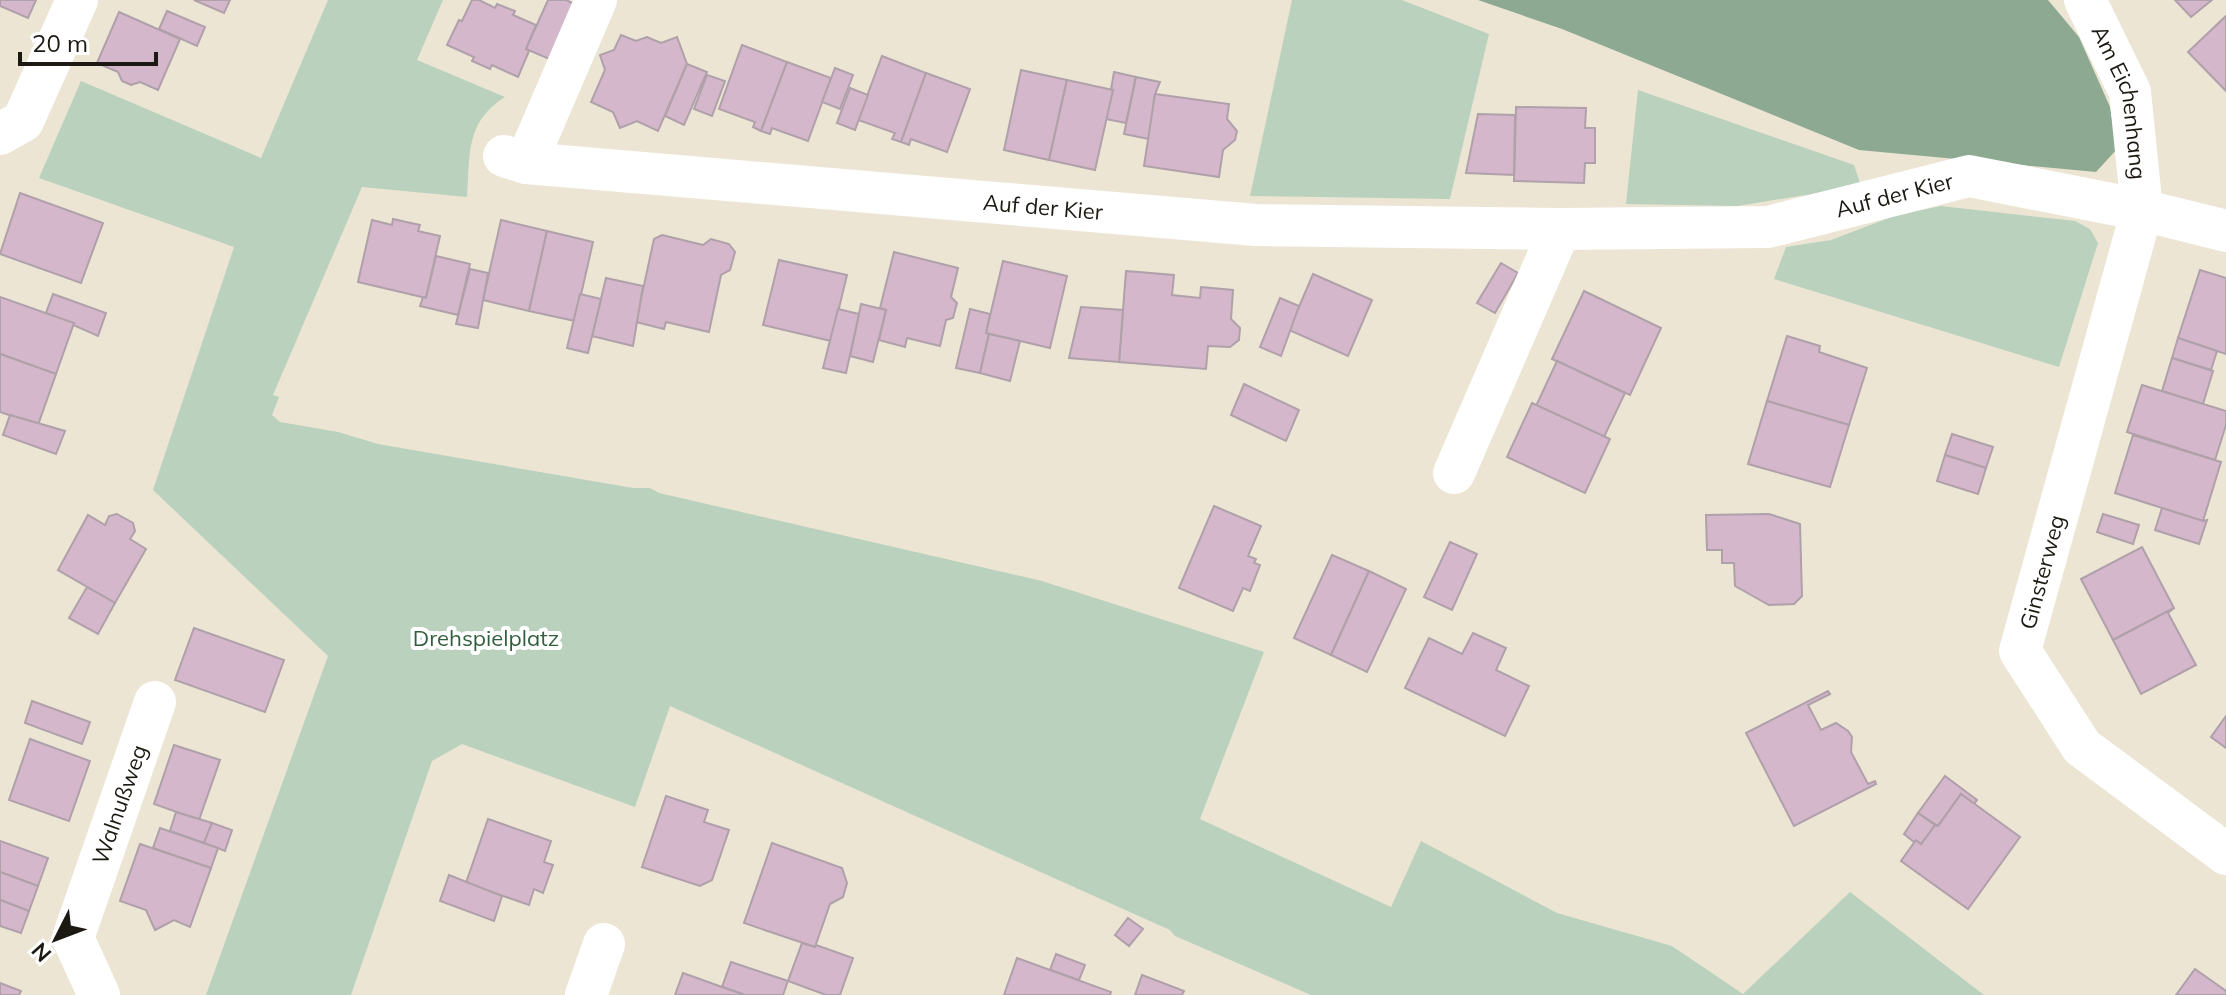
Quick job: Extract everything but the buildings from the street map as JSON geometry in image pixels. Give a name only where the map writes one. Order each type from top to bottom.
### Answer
[{"type":"street","points":[[0,134],[23,121],[77,0]]},
{"type":"street","name":"Auf der Kier","points":[[596,0],[515,160],[1256,225],[1560,229],[1768,227],[1969,176],[2142,210],[2226,231]]},
{"type":"street","name":"Am Eichenhang","points":[[2085,0],[2130,92],[2142,210]]},
{"type":"street","name":"Ginsterweg","points":[[2142,210],[2020,651],[2082,747],[2226,854]]},
{"type":"street","points":[[1454,473],[1560,229]]},
{"type":"street","name":"Walnußweg","points":[[99,995],[73,938],[155,702]]},
{"type":"street","points":[[586,995],[604,944]]},
{"type":"green space","name":"Drehspielplatz","points":[[328,0],[443,0],[417,60],[505,97],[492,107],[476,129],[470,153],[467,197],[362,187],[273,395],[279,397],[272,415],[280,422],[338,432],[378,444],[633,488],[650,488],[659,493],[1042,581],[1264,652],[1200,819],[1391,907],[1421,841],[1557,913],[1672,946],[1743,994],[1850,892],[1984,995],[1311,995],[670,706],[635,807],[462,744],[432,761],[351,995],[206,995],[328,656],[153,490],[234,247],[39,178],[81,81],[261,158]]},
{"type":"green space","points":[[1292,0],[1402,0],[1489,34],[1450,199],[1250,196]]},
{"type":"green space","points":[[1478,0],[2048,0],[2079,37],[2110,107],[2117,149],[2096,172],[1859,150],[1562,29]]},
{"type":"green space","points":[[1638,90],[1854,165],[1861,186],[1737,206],[1626,204]]},
{"type":"green space","points":[[1941,206],[2075,221],[2090,229],[2098,243],[2059,367],[1774,279],[1786,247],[1831,240],[1894,216]]}]
